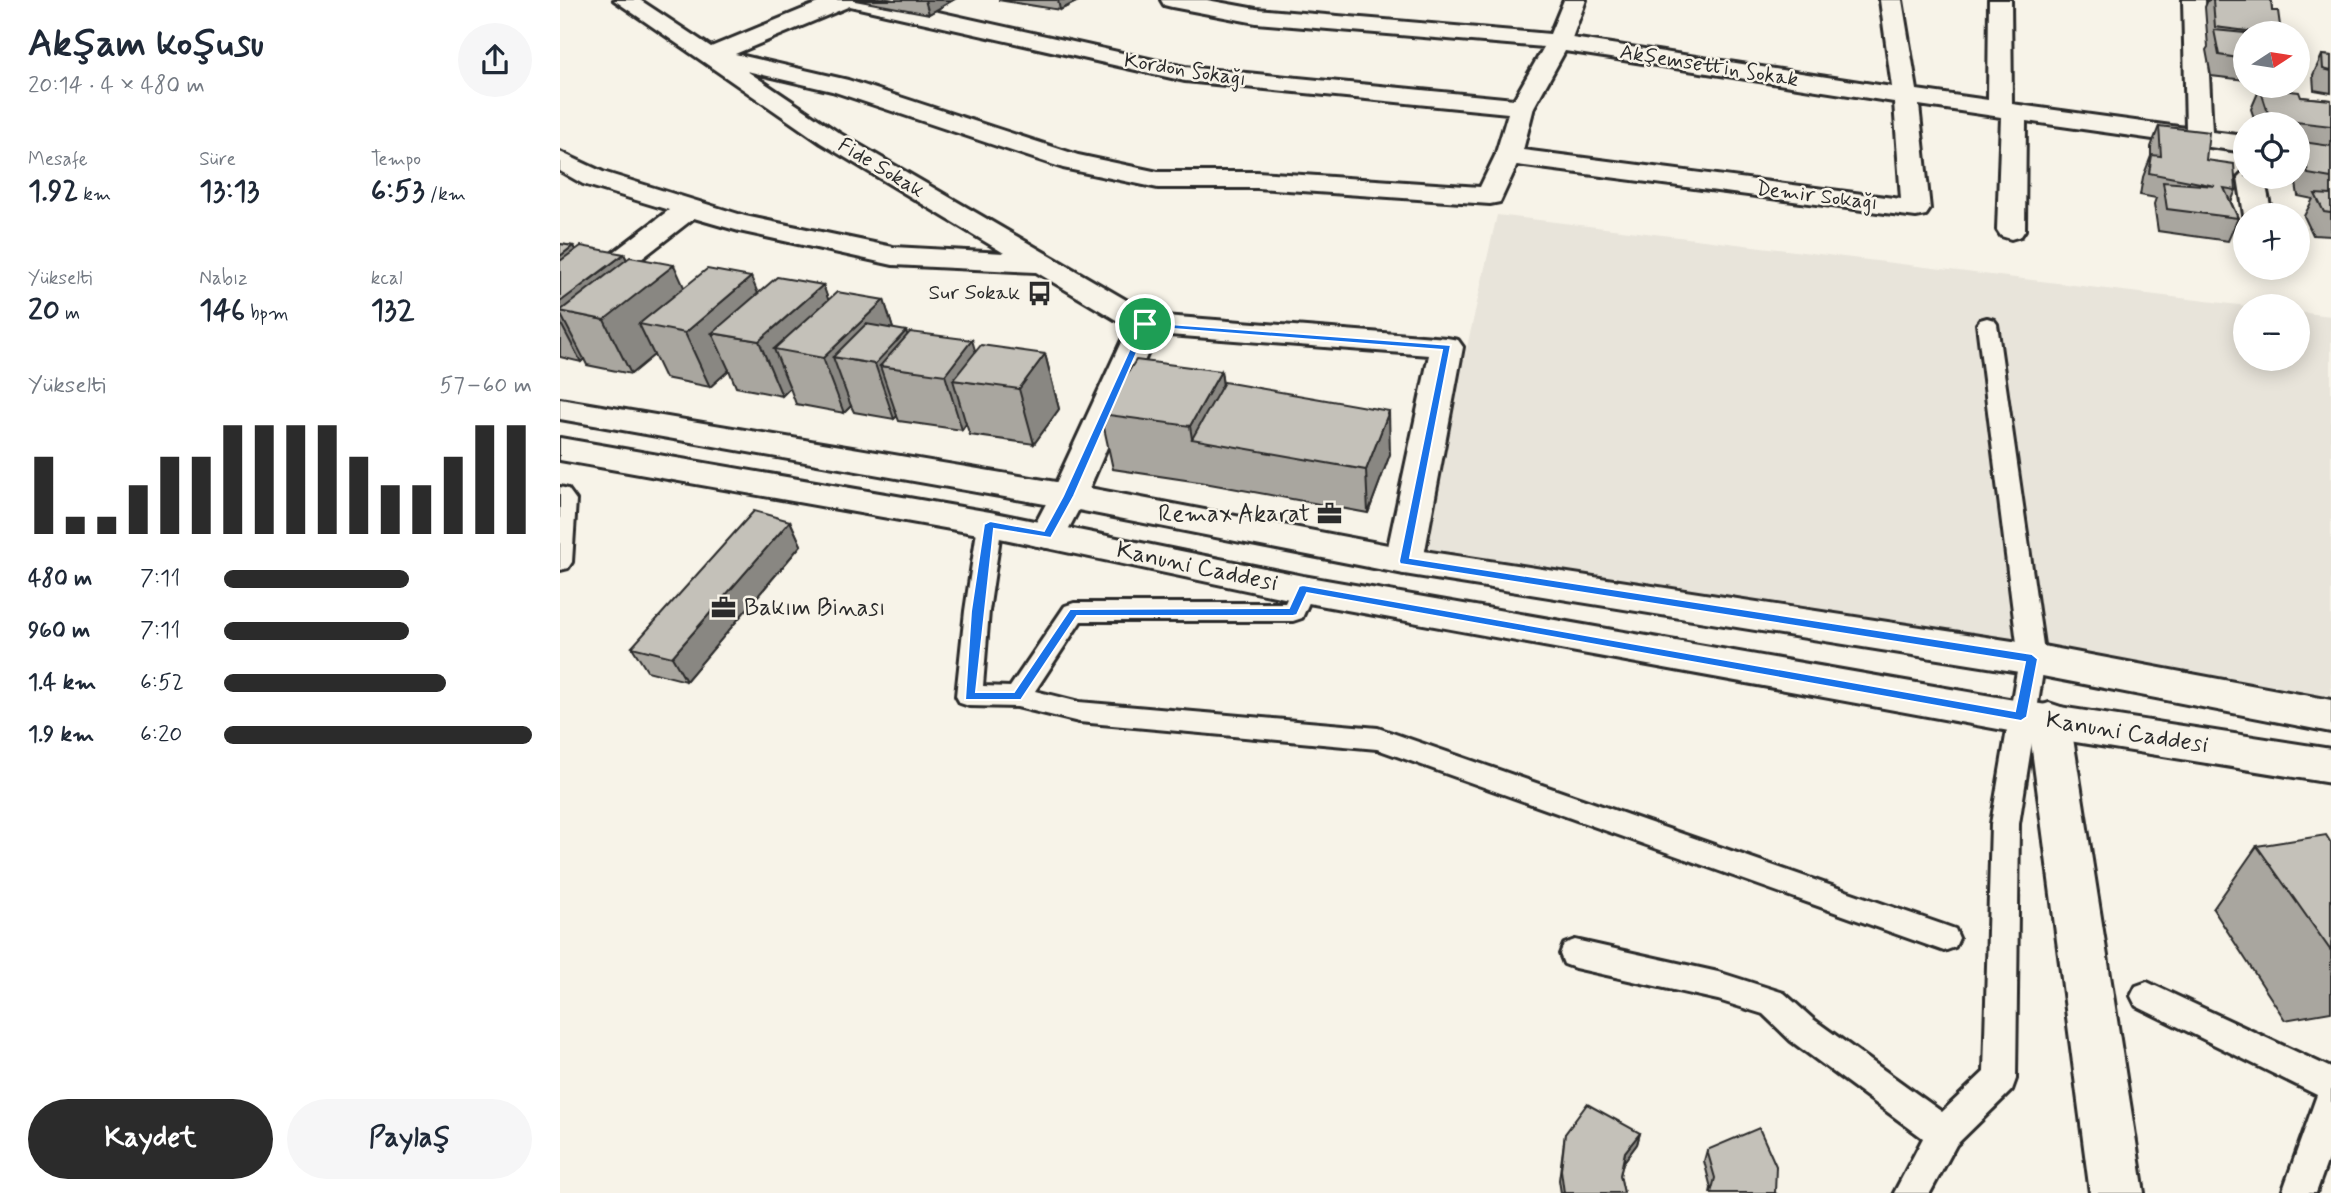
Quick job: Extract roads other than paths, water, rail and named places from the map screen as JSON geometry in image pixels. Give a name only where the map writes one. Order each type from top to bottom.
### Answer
[{"type":"street","name":"Fide Sokak","points":[[625,0],[830,138],[1145,324]]},
{"type":"street","points":[[711,56],[844,0]]},
{"type":"street","name":"Kordon Sokağı","points":[[854,0],[1185,74],[1522,107]]},
{"type":"street","name":"Akşemsettin Sokak","points":[[1172,0],[1256,16],[1558,43],[2233,142]]},
{"type":"street","points":[[1292,19],[1314,0]]},
{"type":"street","points":[[711,56],[839,85],[1072,162],[1158,180],[1257,180],[1490,196],[1508,156],[1522,107],[1558,43],[1575,0]]},
{"type":"street","points":[[2000,0],[2011,230]]},
{"type":"street","points":[[2194,0],[2199,137]]},
{"type":"street","name":"Demir Sokağı","points":[[1508,156],[1916,209],[1906,96],[1885,1]]},
{"type":"street","points":[[560,160],[593,178],[739,223],[893,256],[1041,264]]},
{"type":"street","points":[[560,262],[612,268],[690,208]]},
{"type":"street","points":[[1047,536],[1068,496],[1145,324],[1447,347],[1404,561]]},
{"type":"street","name":"Kanuni Caddesi","points":[[560,409],[1068,496],[1404,561],[2032,659],[2331,716]]},
{"type":"street","name":"Kanuni Caddesi","points":[[560,449],[990,524],[1303,589],[2035,718],[2331,766]]},
{"type":"street","points":[[2035,718],[2117,1193]]},
{"type":"lane","points":[[1910,1193],[1944,1133],[2000,1079],[2005,824],[2035,718],[2032,659],[1987,324]]},
{"type":"lane","points":[[560,494],[565,500],[560,562]]},
{"type":"lane","points":[[990,524],[977,611],[969,696],[1017,697],[1079,712],[1378,740],[1944,938]]},
{"type":"lane","points":[[1017,697],[1074,612],[1293,612],[1303,589]]},
{"type":"lane","points":[[1575,954],[1718,986],[1773,1003],[1802,1030],[1944,1133]]},
{"type":"lane","points":[[2147,996],[2331,1085]]},
{"type":"lane","points":[[2299,1193],[2331,1102]]},
{"type":"place","name":"Sur Sokak","points":[[1040,293]]},
{"type":"place","name":"Remax Akarat","points":[[1330,514]]},
{"type":"place","name":"Bakım Binası","points":[[724,608]]}]
